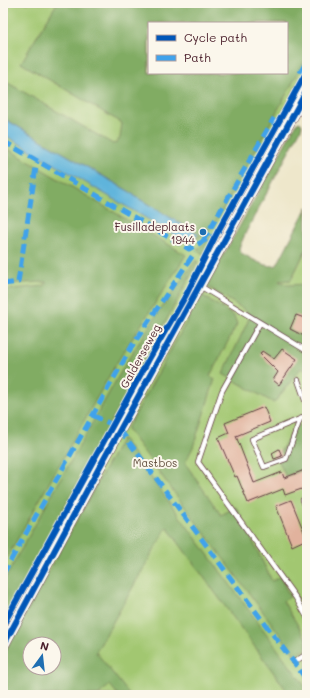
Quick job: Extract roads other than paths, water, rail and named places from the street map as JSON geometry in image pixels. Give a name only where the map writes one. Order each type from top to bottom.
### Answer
[{"type":"street","name":"Galderseweg","points":[[3,646],[307,90]]},
{"type":"lane","points":[[200,286],[307,352]]},
{"type":"lane","points":[[260,323],[222,391],[198,462],[296,598],[307,617]]},
{"type":"lane","points":[[298,380],[307,406]]},
{"type":"lane","points":[[300,419],[286,459],[264,467],[252,439],[307,416]]},
{"type":"lane","points":[[307,498],[303,500],[307,509]]},
{"type":"lane","points":[[294,662],[307,654]]},
{"type":"water","points":[[3,118],[130,192],[198,234],[190,244],[3,134]]},
{"type":"place","name":"Fusilladeplaats 1944","points":[[203,232]]},
{"type":"park label","name":"Mastbos","points":[[155,462]]}]
